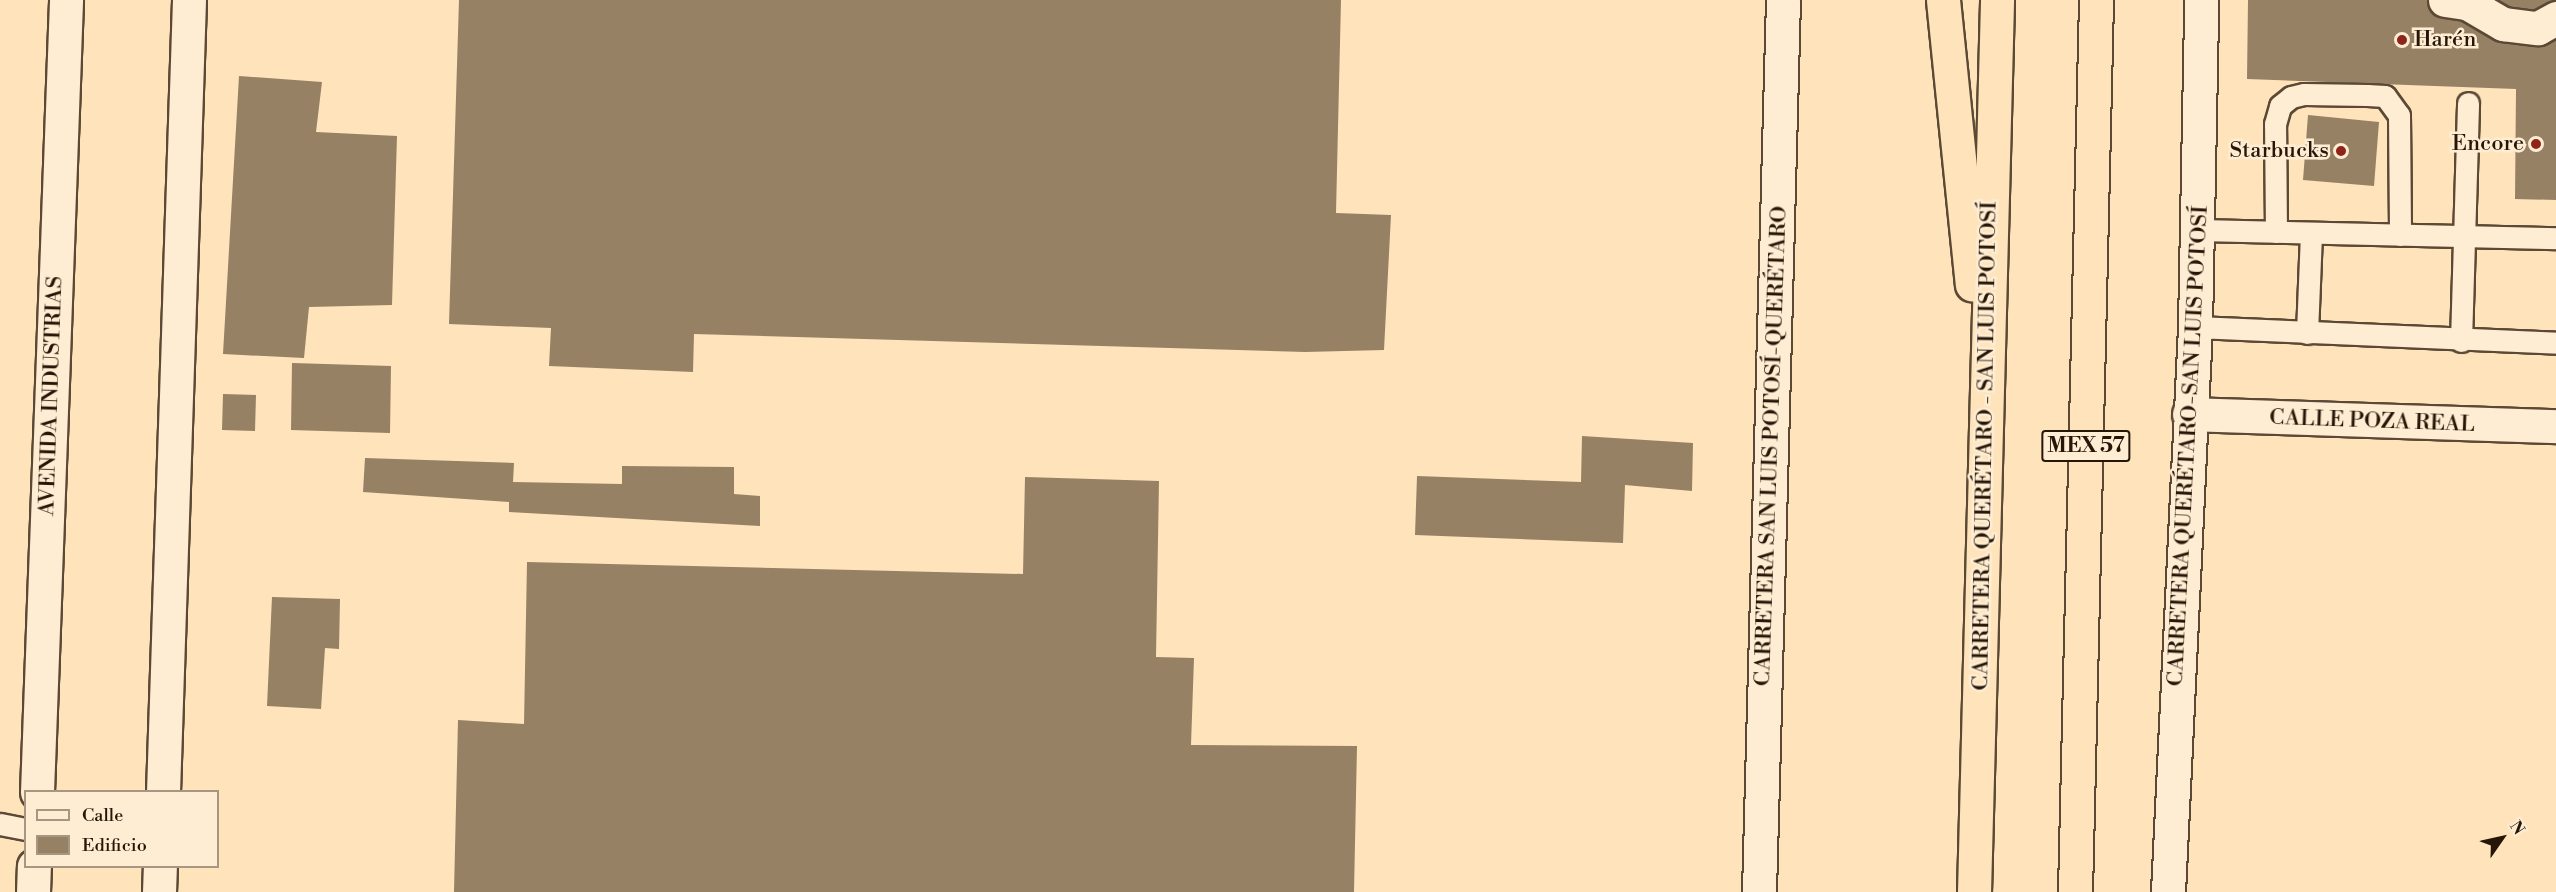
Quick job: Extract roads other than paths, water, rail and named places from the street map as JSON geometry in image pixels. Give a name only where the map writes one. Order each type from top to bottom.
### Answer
[{"type":"highway","points":[[1943,0],[1986,424]]},
{"type":"highway","name":"CARRETERA QUERÉTARO - SAN LUIS POTOSÍ","points":[[1974,892],[1997,0]]},
{"type":"highway","name":"MEX 57","points":[[2075,892],[2096,0]]},
{"type":"main road","name":"AVENIDA INDUSTRIAS","points":[[37,790],[66,0]]},
{"type":"main road","points":[[163,790],[189,0]]},
{"type":"main road","name":"CARRETERA SAN LUIS POTOSÍ-QUERÉTARO","points":[[1759,892],[1784,0]]},
{"type":"main road","name":"CARRETERA QUERÉTARO-SAN LUIS POTOSÍ","points":[[2168,892],[2199,230],[2201,0]]},
{"type":"main road","points":[[2445,0],[2467,3],[2503,24],[2538,28],[2556,18]]},
{"type":"main road","name":"CALLE POZA REAL","points":[[2189,414],[2556,426]]},
{"type":"main road","points":[[33,892],[34,868]]},
{"type":"main road","points":[[159,892],[160,868]]},
{"type":"lane","points":[[2276,232],[2275,124],[2280,106],[2291,97],[2304,94],[2367,95],[2385,96],[2399,115],[2400,235]]},
{"type":"lane","points":[[2462,340],[2468,103]]},
{"type":"lane","points":[[2199,230],[2556,238]]},
{"type":"lane","points":[[2307,333],[2311,233]]},
{"type":"lane","points":[[2195,327],[2556,343]]},
{"type":"lane","points":[[0,824],[24,829]]},
{"type":"place","name":"Harén","points":[[2402,40]]},
{"type":"place","name":"Encore","points":[[2536,144]]},
{"type":"place","name":"Starbucks","points":[[2341,151]]}]
